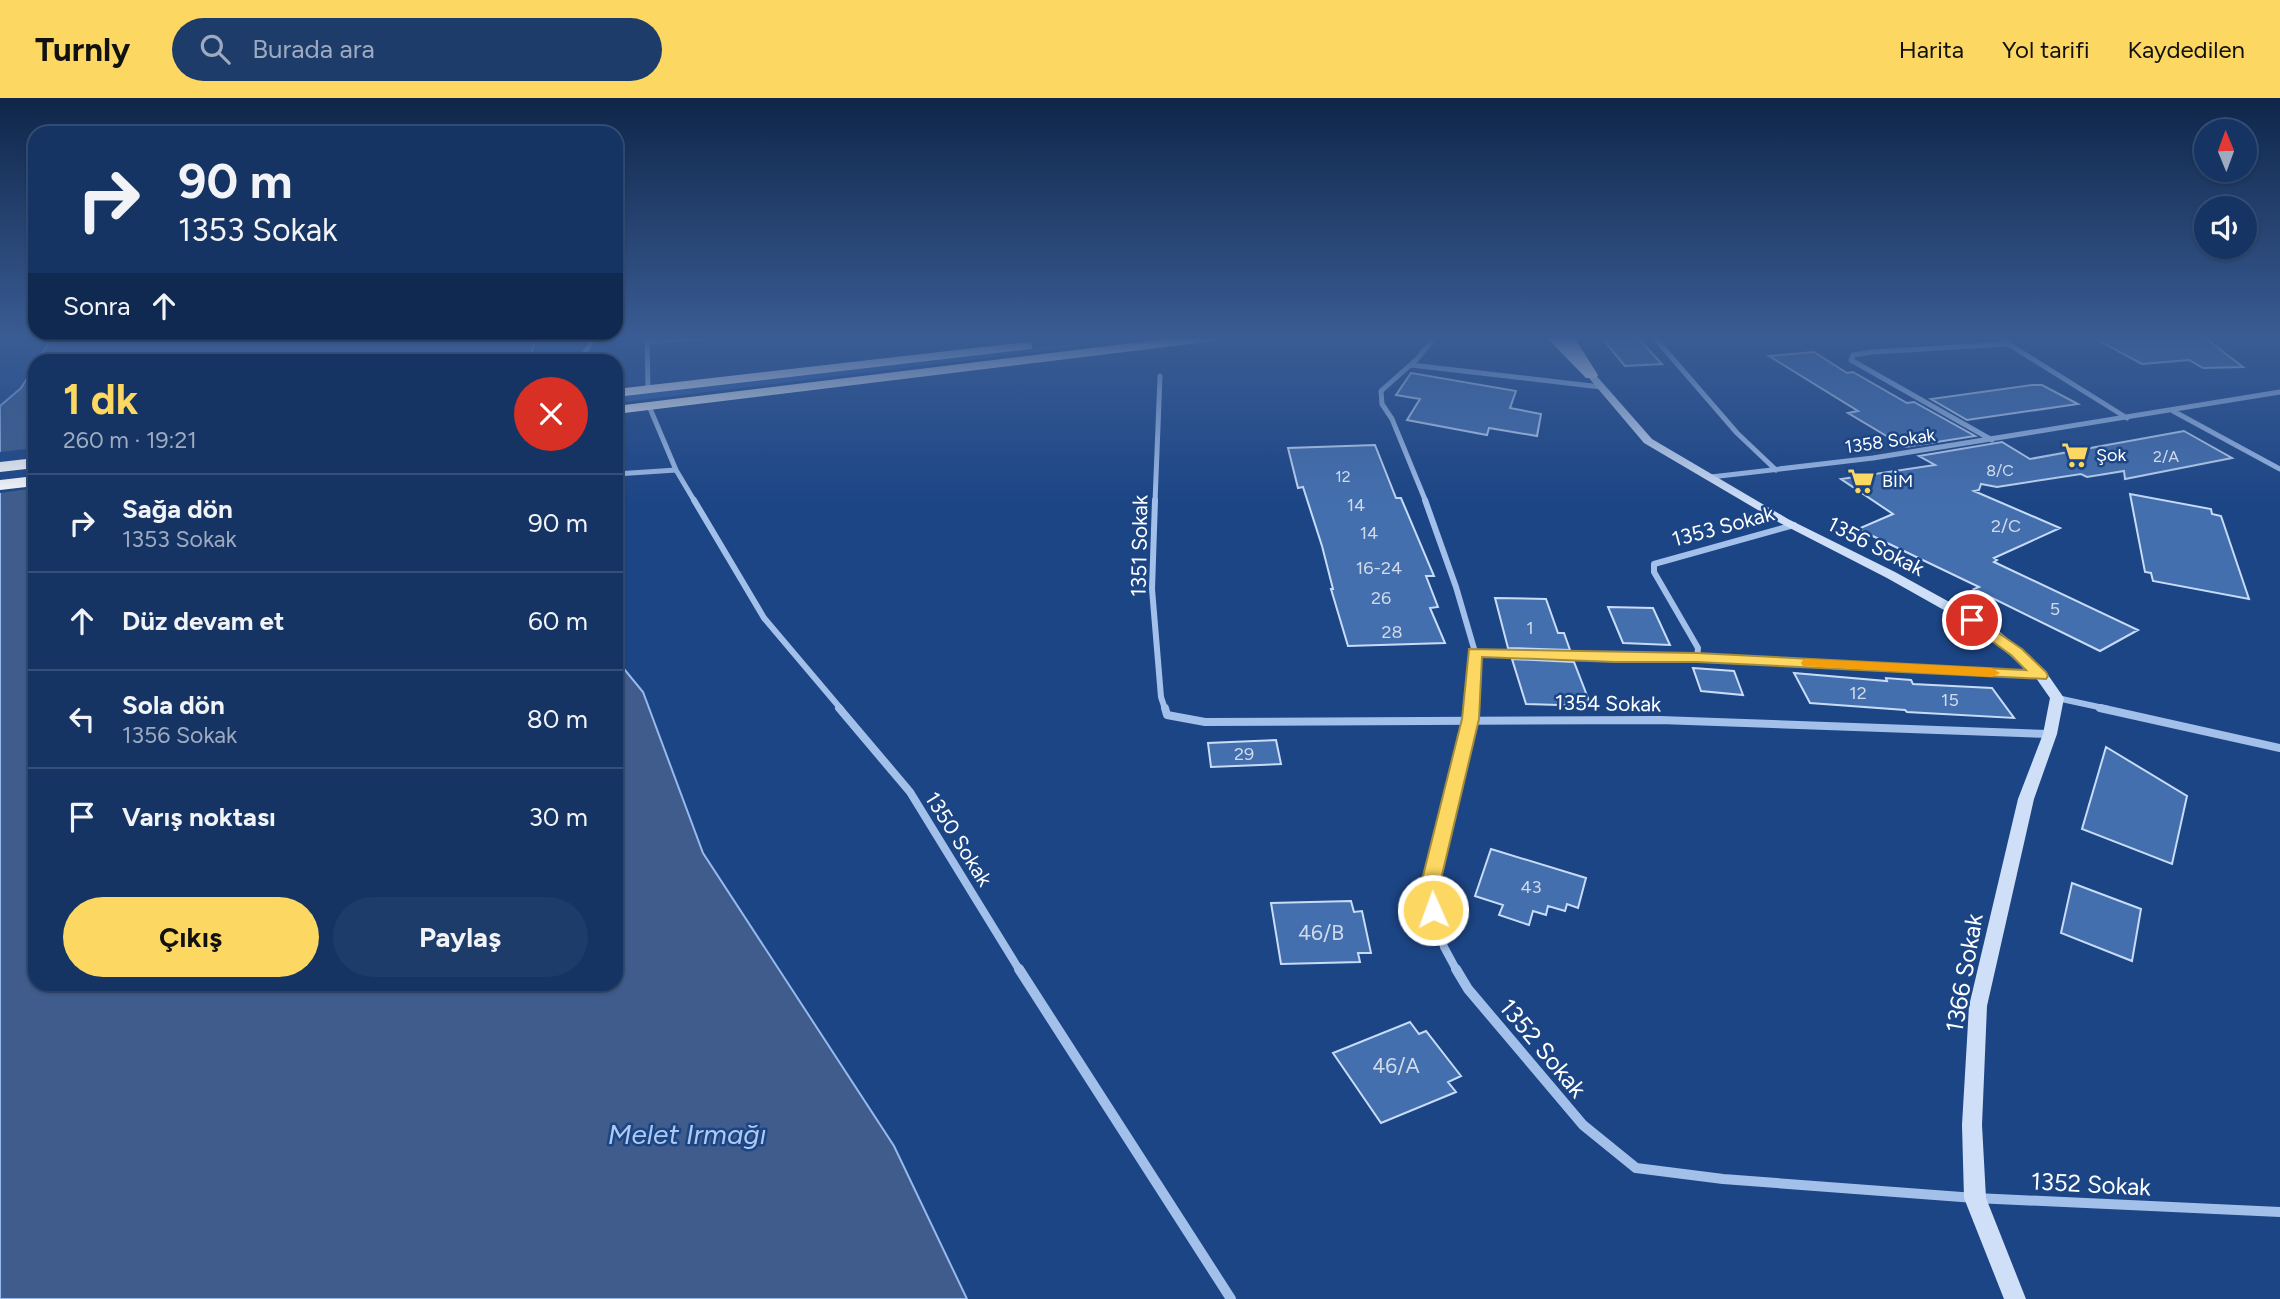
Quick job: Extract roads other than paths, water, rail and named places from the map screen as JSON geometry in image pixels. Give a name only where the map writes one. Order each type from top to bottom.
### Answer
[{"type":"highway","points":[[623,409],[748,393]]},
{"type":"highway","points":[[0,467],[28,464]]},
{"type":"highway","points":[[0,485],[28,482]]},
{"type":"street","name":"1351 Sokak","points":[[1159,393],[1152,589],[1161,697],[1167,715]]},
{"type":"street","name":"1352 Sokak","points":[[1381,393],[1382,404],[1392,419],[1431,514],[1475,652],[1471,719],[1428,892],[1431,903],[1444,947],[1468,989],[1583,1125],[1636,1168],[1723,1179],[1975,1198],[2280,1212]]},
{"type":"street","name":"1356 Sokak","points":[[1606,393],[1648,440],[1794,525],[1988,629],[2041,676],[2057,698]]},
{"type":"street","points":[[1703,393],[1738,433],[1776,470]]},
{"type":"street","points":[[1907,393],[1992,440]]},
{"type":"street","points":[[2086,393],[2128,419]]},
{"type":"street","name":"1358 Sokak","points":[[1711,477],[1992,440],[2274,393]]},
{"type":"street","name":"1350 Sokak","points":[[649,405],[676,470],[764,618],[910,792],[1068,1048],[1231,1299]]},
{"type":"street","points":[[2173,411],[2280,468]]},
{"type":"street","points":[[623,474],[676,470]]},
{"type":"street","name":"1353 Sokak","points":[[1697,657],[1698,648],[1654,572],[1654,564],[1794,525]]},
{"type":"street","points":[[1475,652],[1615,658],[1697,657],[2041,676]]},
{"type":"street","points":[[2057,698],[2280,748]]},
{"type":"street","name":"1366 Sokak","points":[[2015,1299],[1975,1198],[1972,1125],[1978,1006],[2026,799],[2050,734],[2057,698]]},
{"type":"street","name":"1354 Sokak","points":[[1167,715],[1205,722],[1660,720],[2050,734]]},
{"type":"water","name":"Melet Irmağı","points":[[15,393],[28,393],[28,991],[623,991],[623,668],[643,692],[703,853],[894,1146],[967,1299],[0,1299],[0,406]]},
{"type":"place","name":"Şok","points":[[2075,455]]},
{"type":"place","name":"BİM","points":[[1861,481]]}]
